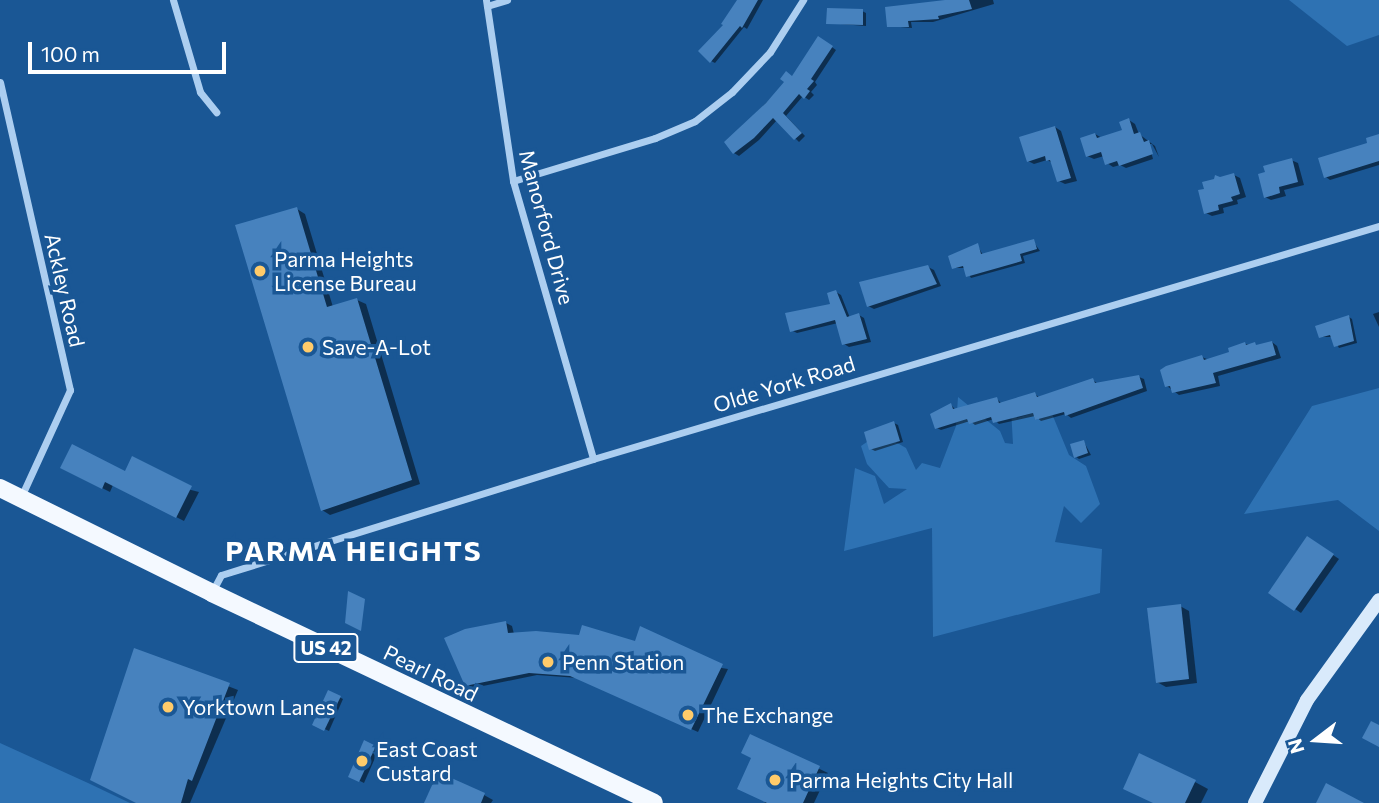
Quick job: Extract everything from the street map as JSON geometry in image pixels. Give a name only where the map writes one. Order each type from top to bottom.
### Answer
[{"type":"main road","name":"Pearl Road","points":[[0,488],[212,593],[654,803]]},
{"type":"main road","points":[[1255,803],[1307,700],[1379,600]]},
{"type":"street","points":[[173,0],[200,92],[216,112]]},
{"type":"street","points":[[486,3],[507,0]]},
{"type":"street","points":[[513,181],[655,138],[695,121],[732,92],[770,52],[803,0]]},
{"type":"street","name":"Manorford Drive","points":[[486,3],[513,181],[593,459]]},
{"type":"street","name":"Ackley Road","points":[[0,82],[70,390],[20,497]]},
{"type":"street","name":"Olde York Road","points":[[212,593],[220,575],[593,459],[1379,226]]},
{"type":"shaded area","points":[[1289,0],[1379,0],[1379,35],[1347,46]]},
{"type":"shaded area","points":[[1379,388],[1379,531],[1338,500],[1244,514],[1312,406]]},
{"type":"shaded area","points":[[958,397],[1000,431],[1005,443],[1013,444],[1011,409],[1014,408],[1017,418],[1033,413],[1035,420],[1045,417],[1050,409],[1069,455],[1086,466],[1100,504],[1081,523],[1064,506],[1055,542],[1102,549],[1100,593],[933,637],[932,528],[844,551],[855,468],[875,476],[884,504],[907,489],[889,488],[867,464],[861,446],[880,433],[906,448],[916,470],[922,463],[940,468],[956,426]]},
{"type":"shaded area","points":[[0,743],[88,783],[130,803],[0,803]]},
{"type":"building","points":[[737,0],[758,0],[742,28],[740,26],[710,63],[698,51],[723,25],[721,24]]},
{"type":"building","points":[[969,0],[972,9],[938,16],[939,19],[908,21],[909,27],[887,27],[885,7]]},
{"type":"building","points":[[827,8],[863,9],[863,25],[826,24]]},
{"type":"building","points":[[818,36],[833,46],[811,79],[814,81],[807,89],[810,91],[804,99],[799,94],[783,113],[802,133],[794,140],[773,118],[754,138],[733,154],[724,142],[766,103],[784,82],[780,79],[786,71],[792,76]]},
{"type":"building","points":[[1129,118],[1134,134],[1140,132],[1144,142],[1149,140],[1153,154],[1119,166],[1117,161],[1105,165],[1101,152],[1086,157],[1080,138],[1095,133],[1097,138],[1122,130],[1119,122]]},
{"type":"building","points":[[1055,126],[1071,178],[1057,182],[1050,160],[1046,161],[1045,156],[1027,162],[1019,137]]},
{"type":"building","points":[[1379,134],[1379,161],[1324,178],[1318,158],[1367,143],[1366,138]]},
{"type":"building","points":[[1292,158],[1298,182],[1279,187],[1280,193],[1264,198],[1258,174],[1265,172],[1263,166]]},
{"type":"building","points":[[1234,173],[1240,194],[1231,197],[1233,201],[1218,205],[1219,210],[1204,214],[1198,190],[1204,189],[1202,182],[1214,179],[1215,175],[1220,177]]},
{"type":"building","points":[[297,207],[327,307],[357,298],[412,480],[321,511],[235,225]]},
{"type":"building","points":[[1034,239],[1037,249],[1020,254],[1022,261],[966,277],[963,266],[952,269],[948,256],[978,243],[981,254]]},
{"type":"building","points":[[928,265],[937,284],[867,307],[859,282]]},
{"type":"building","points":[[836,290],[847,317],[859,313],[867,339],[842,345],[835,320],[790,332],[785,313],[830,304],[827,293]]},
{"type":"building","points":[[1349,315],[1354,341],[1334,347],[1330,335],[1319,338],[1315,326]]},
{"type":"building","points":[[1272,341],[1276,355],[1213,373],[1216,383],[1172,393],[1170,386],[1165,387],[1160,370],[1166,366],[1202,355],[1204,360],[1229,352],[1228,348],[1245,342],[1246,345],[1255,342],[1256,345]]},
{"type":"building","points":[[1139,375],[1143,388],[1065,416],[1064,412],[1035,420],[1033,413],[993,423],[991,417],[969,424],[967,419],[935,429],[930,414],[951,403],[953,409],[997,397],[999,403],[1035,392],[1037,397],[1093,378],[1095,383]]},
{"type":"building","points":[[894,421],[900,441],[869,450],[864,432]]},
{"type":"building","points":[[1084,440],[1088,453],[1074,458],[1070,444]]},
{"type":"building","points":[[72,444],[125,471],[132,456],[192,486],[176,518],[105,482],[102,489],[60,468]]},
{"type":"building","points":[[1307,536],[1334,554],[1294,611],[1268,593]]},
{"type":"building","points":[[348,591],[365,599],[361,631],[345,623]]},
{"type":"building","points":[[1181,604],[1189,679],[1156,683],[1147,608]]},
{"type":"building","points":[[506,621],[508,633],[536,631],[579,635],[582,625],[635,641],[640,626],[723,664],[691,730],[570,676],[529,673],[465,686],[444,638],[465,629]]},
{"type":"building","name":"Yorktown Lanes","points":[[134,648],[230,683],[192,781],[188,779],[181,803],[136,803],[90,780]]},
{"type":"building","points":[[328,690],[341,696],[324,731],[312,725]]},
{"type":"building","points":[[1371,721],[1379,725],[1379,747],[1362,738]]},
{"type":"building","points":[[750,734],[820,766],[803,803],[767,803],[737,789],[751,758],[741,753]]},
{"type":"building","name":"East Coast Custard","points":[[364,740],[376,746],[359,782],[348,777]]},
{"type":"building","points":[[1139,753],[1196,780],[1185,803],[1153,803],[1123,789]]},
{"type":"building","points":[[438,772],[485,793],[481,803],[424,803]]},
{"type":"building","points":[[1326,783],[1364,803],[1316,803]]},
{"type":"place","name":"Parma Heights License Bureau","points":[[260,271]]},
{"type":"place","name":"Save-A-Lot","points":[[308,347]]},
{"type":"place","name":"Penn Station","points":[[548,662]]},
{"type":"place","name":"Yorktown Lanes","points":[[168,707]]},
{"type":"place","name":"The Exchange","points":[[688,715]]},
{"type":"place","name":"East Coast Custard","points":[[362,761]]},
{"type":"place","name":"Parma Heights City Hall","points":[[775,780]]},
{"type":"district","name":"PARMA HEIGHTS","points":[[354,550]]}]
